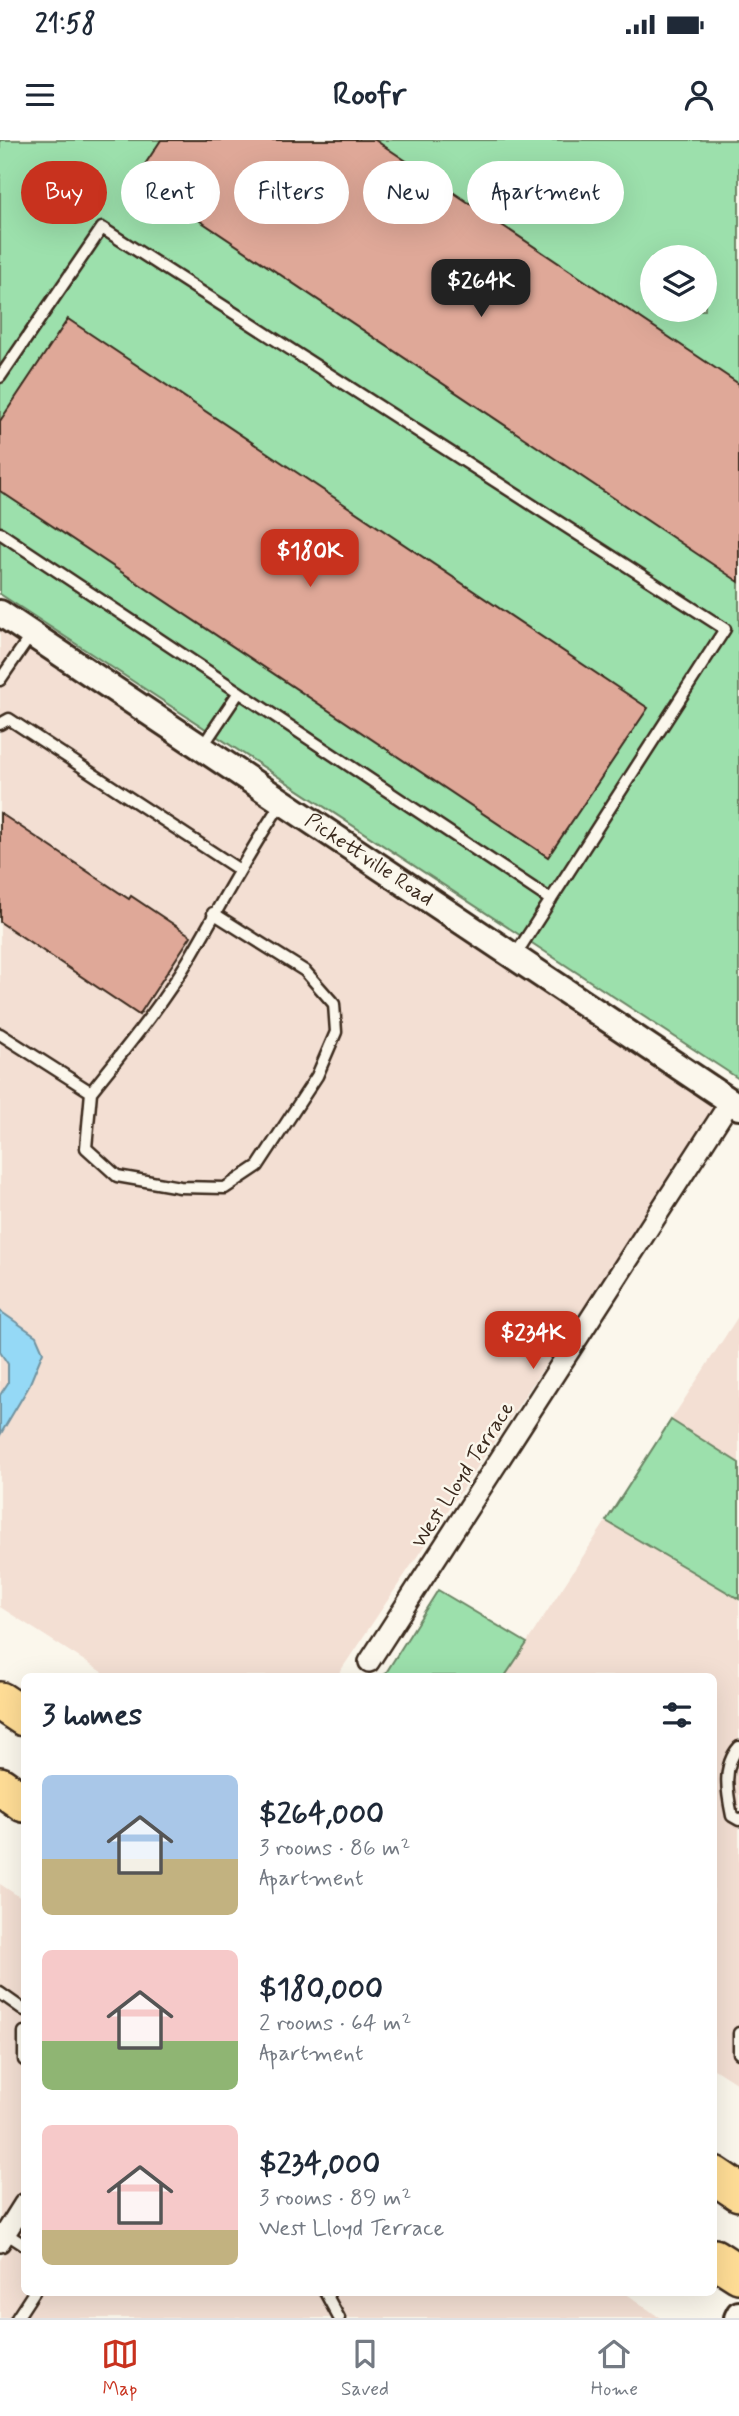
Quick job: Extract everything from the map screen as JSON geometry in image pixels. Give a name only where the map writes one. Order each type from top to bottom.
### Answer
[{"type":"highway","points":[[0,1701],[21,1715]]},
{"type":"highway","points":[[0,1786],[21,1801]]},
{"type":"highway","points":[[717,2177],[739,2192]]},
{"type":"highway","points":[[717,2260],[739,2274]]},
{"type":"street","name":"Pickettville Road","points":[[0,613],[735,1105]]},
{"type":"street","name":"West Lloyd Terrace","points":[[369,1662],[735,1105]]},
{"type":"street","points":[[2,2235],[21,2208]]},
{"type":"lane","points":[[0,377],[102,228],[725,629],[514,957]]},
{"type":"lane","points":[[0,533],[551,900]]},
{"type":"lane","points":[[0,680],[31,634]]},
{"type":"lane","points":[[202,748],[239,692]]},
{"type":"lane","points":[[0,724],[9,719],[238,869]]},
{"type":"lane","points":[[213,914],[305,971],[334,1004],[336,1032],[317,1076],[258,1166],[225,1188],[180,1187],[117,1176],[86,1148],[91,1093],[140,1030],[189,959],[213,914],[238,869],[282,802]]},
{"type":"lane","points":[[0,1034],[91,1093]]},
{"type":"lane","points":[[739,1747],[731,1757],[727,1790],[732,1815],[739,1820]]},
{"type":"lane","points":[[0,1993],[21,2008]]},
{"type":"lane","points":[[739,2033],[739,2053]]},
{"type":"lane","points":[[2,2235],[21,2244]]},
{"type":"lane","points":[[17,2318],[31,2296]]},
{"type":"lane","points":[[327,2296],[339,2318]]},
{"type":"shaded area","points":[[0,624],[719,1106],[339,1673],[103,1673],[0,1607]]},
{"type":"shaded area","points":[[739,1315],[739,1463],[671,1420]]},
{"type":"shaded area","points":[[606,1521],[739,1599],[739,2085],[717,2071],[717,1673],[507,1673]]},
{"type":"shaded area","points":[[0,1884],[21,1898],[21,2192],[0,2224]]},
{"type":"shaded area","points":[[21,2226],[21,2296],[630,2296],[660,2318],[0,2318],[0,2260]]},
{"type":"green space","points":[[0,140],[739,140],[739,1079],[0,594]]},
{"type":"green space","points":[[671,1420],[739,1463],[739,1599],[606,1521]]},
{"type":"green space","points":[[438,1590],[527,1643],[507,1673],[386,1673]]},
{"type":"water","points":[[0,1311],[36,1336],[43,1352],[28,1388],[0,1435],[0,1395],[8,1383],[8,1364],[0,1352]]},
{"type":"building","points":[[161,140],[375,140],[406,161],[363,161],[363,224],[453,224],[453,192],[467,202],[467,224],[500,224],[640,318],[640,322],[647,322],[739,384],[739,582],[205,224],[220,224],[220,161],[147,161]]},
{"type":"building","points":[[68,319],[648,708],[548,857],[0,491],[0,421]]},
{"type":"building","points":[[0,813],[129,899],[131,896],[191,936],[139,1015],[0,922]]}]
